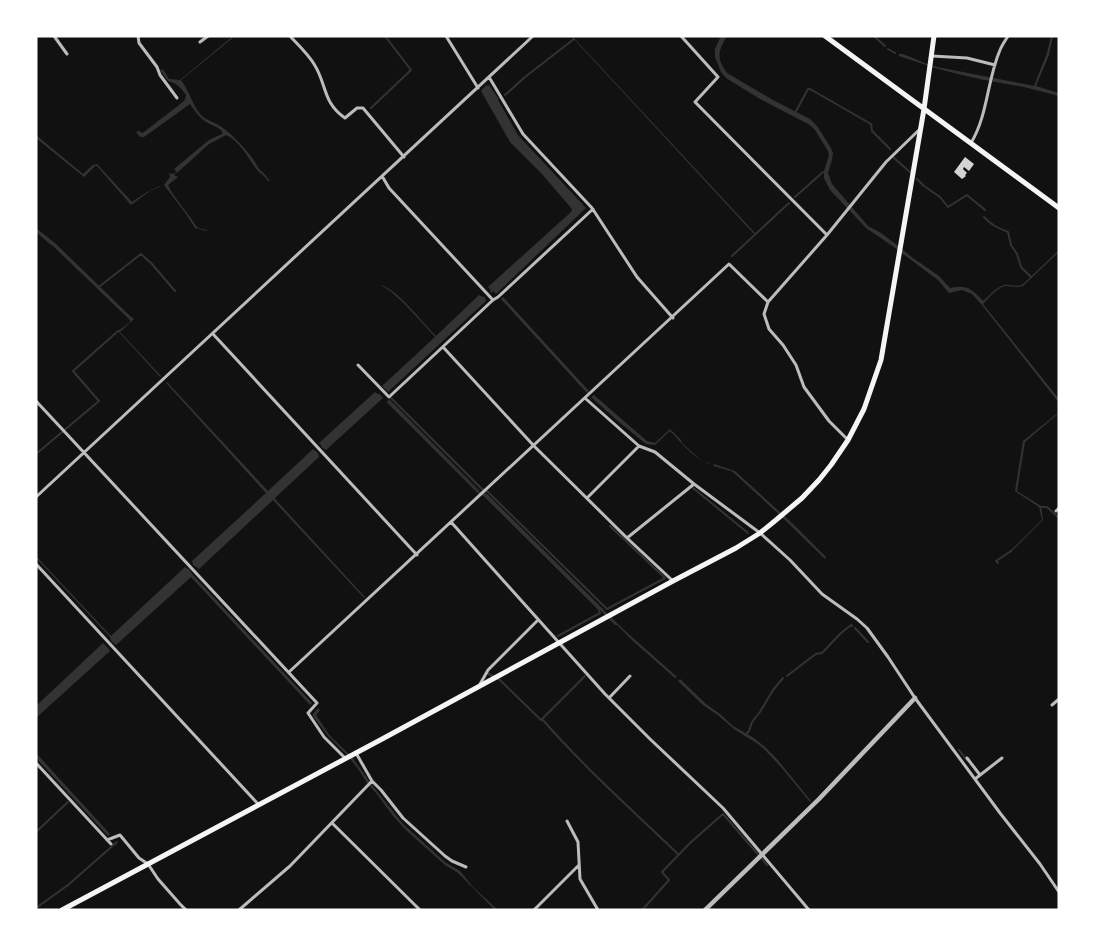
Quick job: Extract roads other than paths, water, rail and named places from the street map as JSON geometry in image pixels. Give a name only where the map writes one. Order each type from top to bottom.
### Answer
[{"type":"main road","points":[[825,36],[1059,208]]},
{"type":"main road","points":[[62,910],[736,548],[760,533],[802,498],[820,480],[848,440],[864,409],[881,360],[921,128],[934,36]]},
{"type":"street","points":[[54,36],[67,54]]},
{"type":"street","points":[[138,36],[139,42],[177,98]]},
{"type":"street","points":[[290,36],[314,64],[327,98],[338,113],[345,118],[357,108],[363,108],[404,157]]},
{"type":"street","points":[[446,36],[478,88]]},
{"type":"street","points":[[36,497],[533,36]]},
{"type":"street","points":[[681,36],[718,77],[695,102],[828,235]]},
{"type":"street","points":[[971,143],[979,130],[995,65],[1000,50],[1008,36]]},
{"type":"street","points":[[200,42],[206,37]]},
{"type":"street","points":[[932,56],[967,58],[995,65]]},
{"type":"street","points":[[489,77],[523,134],[593,209],[637,277],[673,318]]},
{"type":"street","points":[[848,440],[829,421],[804,387],[796,365],[769,329],[764,314],[768,302],[828,235],[886,162],[921,128]]},
{"type":"street","points":[[382,176],[389,188],[493,300]]},
{"type":"street","points":[[358,365],[389,397],[593,209]]},
{"type":"street","points":[[289,672],[586,399],[729,264],[768,302]]},
{"type":"street","points":[[213,334],[416,555]]},
{"type":"street","points":[[443,347],[534,446],[673,581]]},
{"type":"street","points":[[586,399],[639,446],[655,452],[694,484],[760,533],[790,560],[822,594],[867,628],[915,698],[1059,892]]},
{"type":"street","points":[[36,400],[317,702],[308,713],[324,737],[346,759]]},
{"type":"street","points":[[587,498],[639,446]]},
{"type":"street","points":[[627,538],[694,484]]},
{"type":"street","points":[[451,522],[609,698],[723,808],[809,910]]},
{"type":"street","points":[[36,564],[259,805]]},
{"type":"street","points":[[478,687],[488,670],[538,620]]},
{"type":"street","points":[[609,698],[630,676]]},
{"type":"street","points":[[704,910],[819,799],[915,698]]},
{"type":"street","points":[[1052,705],[1059,699]]},
{"type":"street","points":[[356,753],[372,781],[382,790],[403,818],[445,856],[466,867]]},
{"type":"street","points":[[967,758],[980,775]]},
{"type":"street","points":[[975,779],[1002,758]]},
{"type":"street","points":[[36,763],[110,844]]},
{"type":"street","points":[[239,910],[290,866],[372,781]]},
{"type":"street","points":[[567,821],[578,842],[580,879],[598,910]]},
{"type":"street","points":[[332,823],[420,910]]},
{"type":"street","points":[[107,840],[120,836],[148,864],[158,879],[186,910]]},
{"type":"street","points":[[534,910],[579,865]]},
{"type":"waterway","points":[[371,108],[411,70],[385,36]]},
{"type":"waterway","points":[[875,37],[885,46]]},
{"type":"waterway","points":[[505,95],[574,39]]},
{"type":"waterway","points":[[888,49],[895,53]]},
{"type":"waterway","points":[[795,113],[808,89],[810,89],[871,124],[872,131],[890,149]]},
{"type":"waterway","points":[[894,158],[910,172]]},
{"type":"waterway","points":[[795,197],[823,172]]},
{"type":"waterway","points":[[917,179],[940,197],[948,207],[967,195],[985,210]]},
{"type":"waterway","points":[[732,256],[789,203]]},
{"type":"waterway","points":[[984,217],[995,226],[1008,232],[1011,245],[1017,254],[1021,267],[1031,277]]},
{"type":"waterway","points":[[100,286],[141,254],[175,291]]},
{"type":"waterway","points":[[36,454],[99,401],[73,371],[118,331]]},
{"type":"waterway","points":[[391,398],[482,489],[488,492],[607,609],[665,578],[610,526]]},
{"type":"waterway","points":[[388,402],[598,608],[600,613],[558,636]]},
{"type":"waterway","points":[[693,488],[748,533]]},
{"type":"waterway","points":[[1041,507],[1047,507],[1059,518]]},
{"type":"waterway","points":[[998,563],[996,561],[1011,551]]},
{"type":"waterway","points":[[787,676],[816,654],[822,653],[841,633],[852,626]]},
{"type":"waterway","points":[[855,628],[868,642]]},
{"type":"waterway","points":[[487,673],[500,680],[541,720],[585,676]]},
{"type":"waterway","points":[[745,735],[773,690],[783,678]]},
{"type":"waterway","points":[[542,719],[591,771],[678,854]]},
{"type":"waterway","points":[[959,750],[967,760]]},
{"type":"waterway","points":[[36,832],[68,802]]},
{"type":"waterway","points":[[641,910],[669,880],[662,872],[690,843],[723,814],[767,865]]},
{"type":"waterway","points":[[36,908],[68,885],[117,842]]}]
